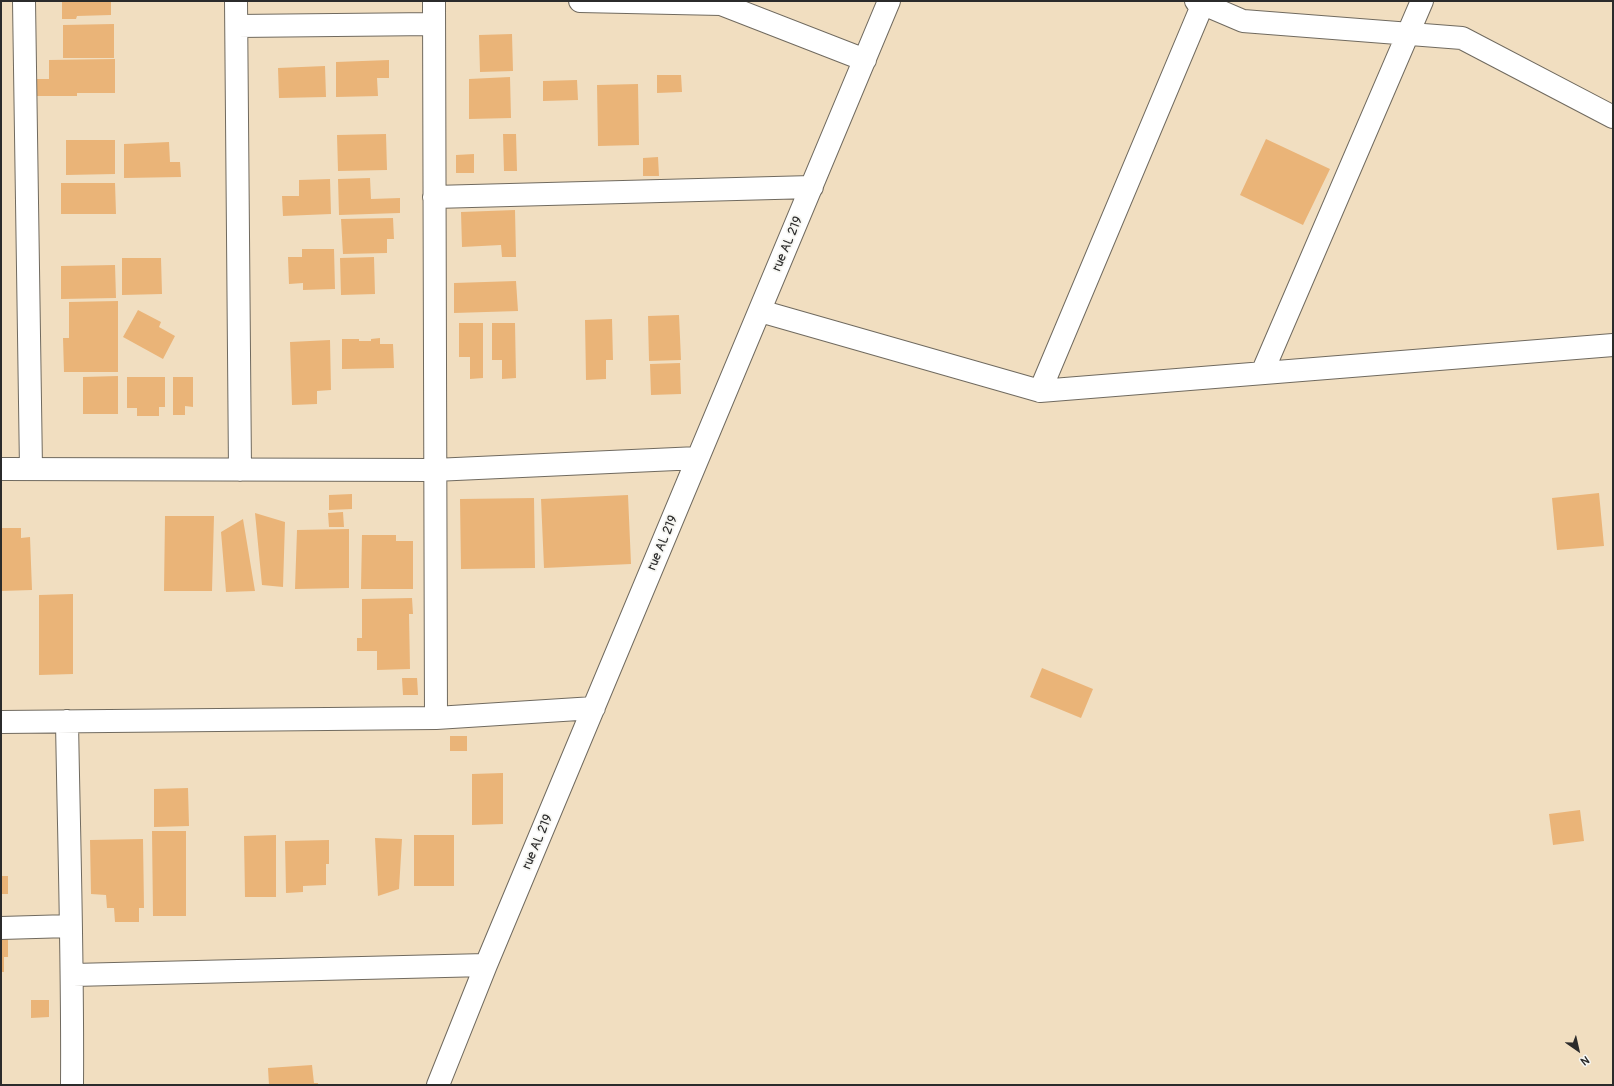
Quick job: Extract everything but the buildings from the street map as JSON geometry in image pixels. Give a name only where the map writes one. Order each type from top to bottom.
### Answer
[{"type":"street","points":[[24,1],[30,469]]},
{"type":"street","points":[[236,1],[240,470]]},
{"type":"street","points":[[434,1],[434,470],[436,718]]},
{"type":"street","points":[[580,1],[721,4],[865,60]]},
{"type":"street","name":"rue AL 219","points":[[438,1085],[486,965],[890,1]]},
{"type":"street","points":[[1262,373],[1422,1]]},
{"type":"street","points":[[1040,391],[1201,2],[1243,21],[1462,38],[1613,117]]},
{"type":"street","points":[[236,26],[434,24]]},
{"type":"street","points":[[434,197],[812,187]]},
{"type":"street","points":[[760,311],[1040,391],[1613,345]]},
{"type":"street","points":[[1,469],[434,470],[698,458]]},
{"type":"street","points":[[1,722],[436,718],[594,708]]},
{"type":"street","points":[[67,721],[70,926],[73,975],[72,1085]]},
{"type":"street","points":[[1,928],[70,926]]},
{"type":"street","points":[[73,975],[486,965]]}]
